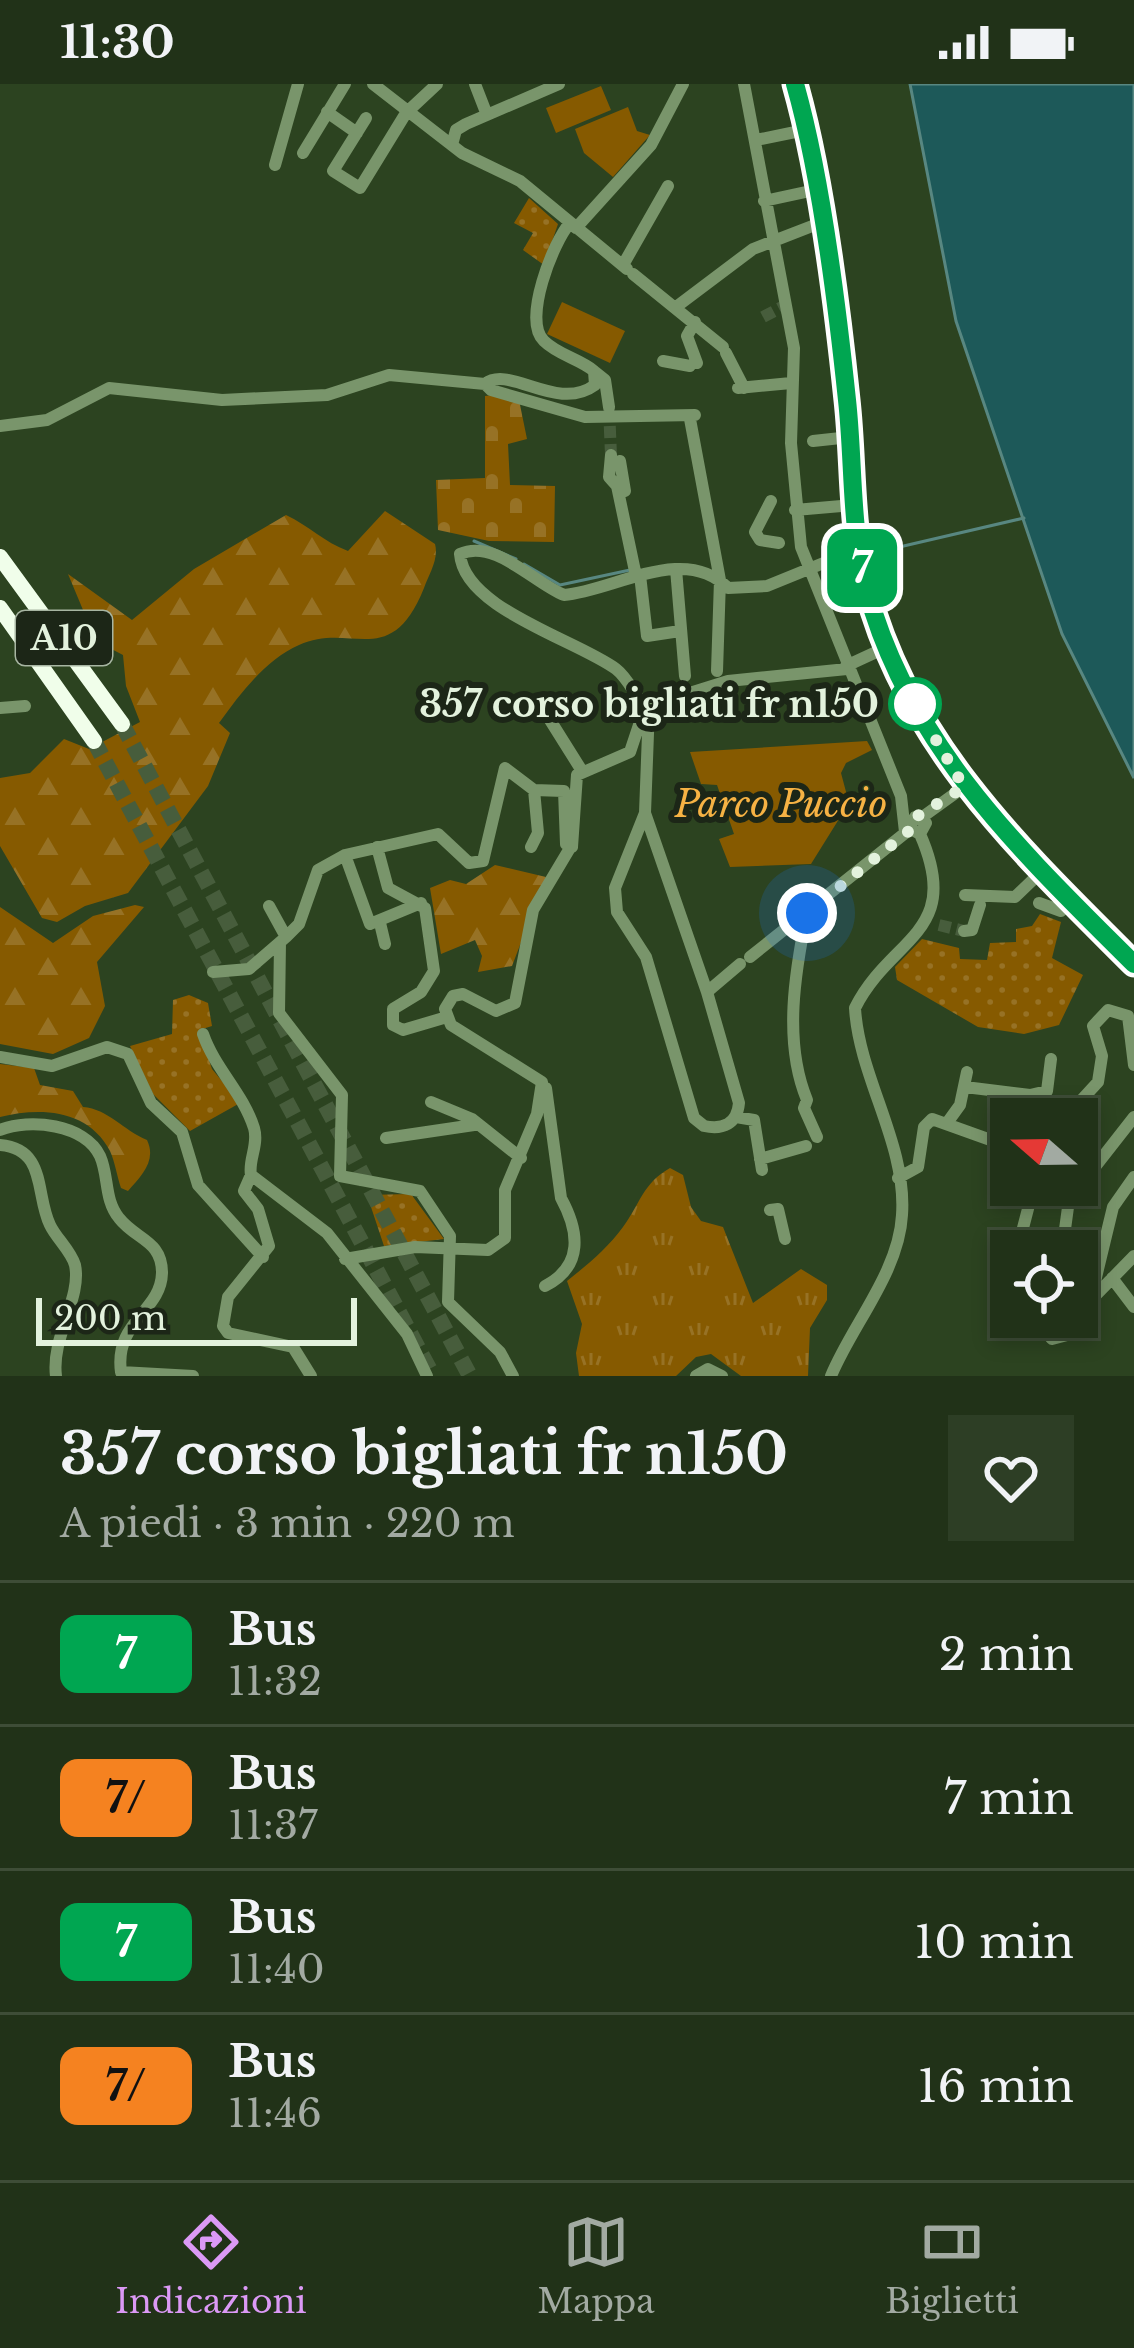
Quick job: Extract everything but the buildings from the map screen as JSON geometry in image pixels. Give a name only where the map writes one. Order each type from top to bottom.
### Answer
[{"type":"highway","name":"A10","points":[[0,557],[122,724]]},
{"type":"highway","name":"A10","points":[[0,608],[94,741]]},
{"type":"main road","points":[[795,84],[850,437],[858,549],[887,647],[964,787],[1040,873],[1134,964]]},
{"type":"street","points":[[274,165],[298,84]]},
{"type":"street","points":[[303,153],[345,84]]},
{"type":"street","points":[[373,84],[452,146],[520,181],[695,322],[724,350],[741,388],[791,382]]},
{"type":"street","points":[[366,118],[333,172],[360,188],[406,113],[437,84]]},
{"type":"street","points":[[475,84],[488,115]]},
{"type":"street","points":[[452,146],[456,130],[559,84]]},
{"type":"street","points":[[609,407],[605,380],[543,341],[535,321],[557,241],[651,146],[683,84]]},
{"type":"street","points":[[744,84],[794,348],[791,546],[902,796],[935,887],[933,923],[855,1008],[898,1178],[903,1217],[887,1268],[831,1376]]},
{"type":"street","points":[[326,112],[357,134]]},
{"type":"street","points":[[756,140],[805,130]]},
{"type":"street","points":[[628,269],[668,186]]},
{"type":"street","points":[[764,201],[815,190]]},
{"type":"street","points":[[676,307],[770,240],[820,223]]},
{"type":"street","points":[[663,361],[693,364],[687,336],[695,322]]},
{"type":"street","points":[[0,426],[47,420],[109,388],[223,400],[327,395],[389,375],[485,384],[494,378],[579,396],[595,385],[594,371]]},
{"type":"street","points":[[485,384],[490,391],[585,417],[692,417],[719,580],[717,671]]},
{"type":"street","points":[[648,417],[648,433]]},
{"type":"street","points":[[813,441],[850,437]]},
{"type":"street","points":[[616,458],[647,636],[680,631]]},
{"type":"street","points":[[771,501],[755,532],[760,540],[791,546]]},
{"type":"street","points":[[794,504],[853,505]]},
{"type":"street","points":[[807,913],[794,976],[794,1047],[812,1141],[761,1165],[751,1116],[736,1117],[717,1128],[694,1118],[646,957],[617,912],[615,888],[644,813],[647,707],[612,667],[518,616],[472,582],[460,554],[479,550],[500,558],[564,595],[676,569],[739,590],[767,586],[858,549]]},
{"type":"street","points":[[676,569],[685,676]]},
{"type":"street","points":[[647,707],[728,681],[846,667],[887,647]]},
{"type":"street","points":[[0,708],[25,706]]},
{"type":"street","points":[[447,1017],[453,996],[463,994],[496,1011],[515,1003],[533,910],[577,833],[573,785],[582,771],[630,752],[647,707]]},
{"type":"street","points":[[545,712],[582,771]]},
{"type":"street","points":[[213,972],[249,969],[283,940],[299,924],[319,870],[345,855],[438,835],[461,859],[483,861],[494,832],[502,772],[512,769],[534,790],[538,833],[531,848]]},
{"type":"street","points":[[707,992],[912,832],[926,826],[921,818],[964,787]]},
{"type":"street","points":[[534,790],[559,788],[566,795],[570,848]]},
{"type":"street","points":[[644,813],[707,992],[739,1103],[736,1117]]},
{"type":"street","points":[[377,848],[388,888],[421,903],[429,916],[434,971],[421,992],[398,1003],[392,1019],[403,1030],[447,1017]]},
{"type":"street","points":[[345,855],[364,920],[380,923],[421,903]]},
{"type":"street","points":[[965,896],[1015,897],[1040,873]]},
{"type":"street","points":[[1039,903],[1061,911],[1070,901]]},
{"type":"street","points":[[964,931],[972,930],[980,905]]},
{"type":"street","points":[[269,906],[283,940],[279,1012],[342,1095],[340,1176],[420,1191],[450,1236],[448,1302],[500,1352],[513,1376]]},
{"type":"street","points":[[380,923],[385,944]]},
{"type":"street","points":[[1083,1098],[1098,1082],[1102,1056],[1093,1026],[1108,1010],[1128,1016],[1134,1065]]},
{"type":"street","points":[[447,1017],[548,1090],[561,1198],[570,1212],[575,1248],[566,1273],[545,1286]]},
{"type":"street","points":[[203,1034],[213,1063],[242,1099],[257,1135],[248,1168],[251,1175],[327,1233],[407,1334],[427,1376]]},
{"type":"street","points":[[0,1057],[52,1066],[107,1047],[128,1054],[151,1102],[182,1132],[198,1185],[263,1257]]},
{"type":"street","points":[[965,1087],[1030,1095],[1047,1091],[1051,1059]]},
{"type":"street","points":[[947,1123],[965,1087],[967,1072]]},
{"type":"street","points":[[345,1259],[390,1249],[488,1250],[502,1243],[505,1190],[521,1158],[542,1082]]},
{"type":"street","points":[[431,1102],[521,1158]]},
{"type":"street","points":[[1065,1230],[1069,1200],[1134,1117]]},
{"type":"street","points":[[898,1178],[920,1163],[928,1120],[990,1137]]},
{"type":"street","points":[[386,1138],[474,1125]]},
{"type":"street","points":[[0,1130],[72,1130],[101,1159],[109,1198],[121,1222],[158,1251],[160,1288],[124,1334],[121,1374],[194,1376]]},
{"type":"street","points":[[0,1145],[31,1158],[41,1179],[48,1222],[75,1265],[55,1343],[56,1376]]},
{"type":"street","points":[[251,1175],[244,1191],[268,1233],[263,1257],[228,1297],[223,1326],[229,1333],[292,1347],[311,1376]]},
{"type":"street","points":[[1098,1268],[1113,1207],[1134,1177]]},
{"type":"street","points":[[770,1210],[778,1209],[785,1239]]},
{"type":"street","points":[[1098,1292],[1134,1256]]},
{"type":"street","points":[[1112,1278],[1134,1307]]},
{"type":"street","points":[[696,1376],[708,1369],[722,1376]]},
{"type":"green space","points":[[601,86],[611,110],[556,133],[546,108]]},
{"type":"green space","points":[[628,107],[637,131],[650,135],[613,177],[584,153],[575,129]]},
{"type":"green space","points":[[529,198],[558,224],[544,265],[523,250],[533,233],[514,223]]},
{"type":"green space","points":[[562,302],[625,331],[610,363],[547,334]]},
{"type":"green space","points":[[504,394],[519,400],[527,439],[508,444],[510,485],[555,486],[554,542],[489,541],[438,530],[436,480],[485,478],[485,396]]},
{"type":"green space","points":[[385,511],[435,544],[433,566],[411,614],[383,637],[318,639],[275,659],[219,723],[230,733],[208,786],[128,893],[85,906],[57,922],[42,918],[0,846],[0,778],[30,773],[64,739],[89,749],[140,722],[126,686],[123,655],[96,641],[68,574],[132,620],[194,569],[286,515],[348,551]]},
{"type":"green space","name":"Parco Puccio","points":[[867,741],[872,750],[846,763],[841,773],[849,803],[811,864],[730,867],[719,839],[734,834],[717,785],[701,784],[690,752]]},
{"type":"green space","points":[[495,865],[546,877],[512,966],[478,972],[482,956],[475,940],[441,954],[430,888],[450,880],[466,884]]},
{"type":"green space","points":[[0,907],[53,943],[93,916],[144,907],[97,962],[105,1006],[89,1038],[53,1054],[0,1044]]},
{"type":"green space","points":[[1040,914],[1061,922],[1052,958],[1083,975],[1059,1025],[1024,1034],[978,1027],[897,980],[895,967],[922,939],[959,948],[960,959],[987,960],[990,943],[1016,942],[1016,929],[1032,926]]},
{"type":"green space","points":[[189,995],[208,1003],[212,1026],[199,1030],[212,1069],[240,1103],[190,1131],[153,1094],[130,1046],[172,1034],[173,1000]]},
{"type":"green space","points":[[0,1064],[34,1068],[40,1085],[73,1091],[83,1107],[147,1140],[149,1161],[128,1191],[121,1188],[101,1137],[76,1119],[47,1112],[0,1117]]},
{"type":"green space","points":[[670,1168],[683,1175],[691,1207],[701,1221],[723,1227],[753,1303],[801,1269],[827,1285],[827,1300],[810,1328],[808,1376],[741,1376],[711,1354],[696,1357],[676,1376],[579,1376],[576,1353],[582,1324],[567,1281],[610,1242],[648,1187]]},
{"type":"green space","points":[[411,1194],[444,1239],[384,1246],[367,1195]]},
{"type":"water","points":[[910,84],[1134,84],[1134,778],[1062,634],[956,321]]},
{"type":"waterway","points":[[895,548],[1024,518]]},
{"type":"waterway","points":[[474,541],[516,559]]},
{"type":"waterway","points":[[524,564],[560,585],[630,570]]},
{"type":"tunnel","points":[[763,317],[786,305]]},
{"type":"tunnel","points":[[609,408],[611,455]]},
{"type":"tunnel","points":[[122,724],[470,1376]]},
{"type":"tunnel","points":[[94,741],[433,1376]]},
{"type":"tunnel","points":[[939,925],[964,931]]},
{"type":"bus line","name":"7","points":[[795,84],[844,378],[858,549],[887,647],[904,686],[964,787],[1040,873],[1134,964]]},
{"type":"place","name":"357 corso bigliati fr n150","points":[[915,704]]},
{"type":"route","points":[[807,913],[910,830],[911,820],[964,787],[904,686],[915,704]]}]
